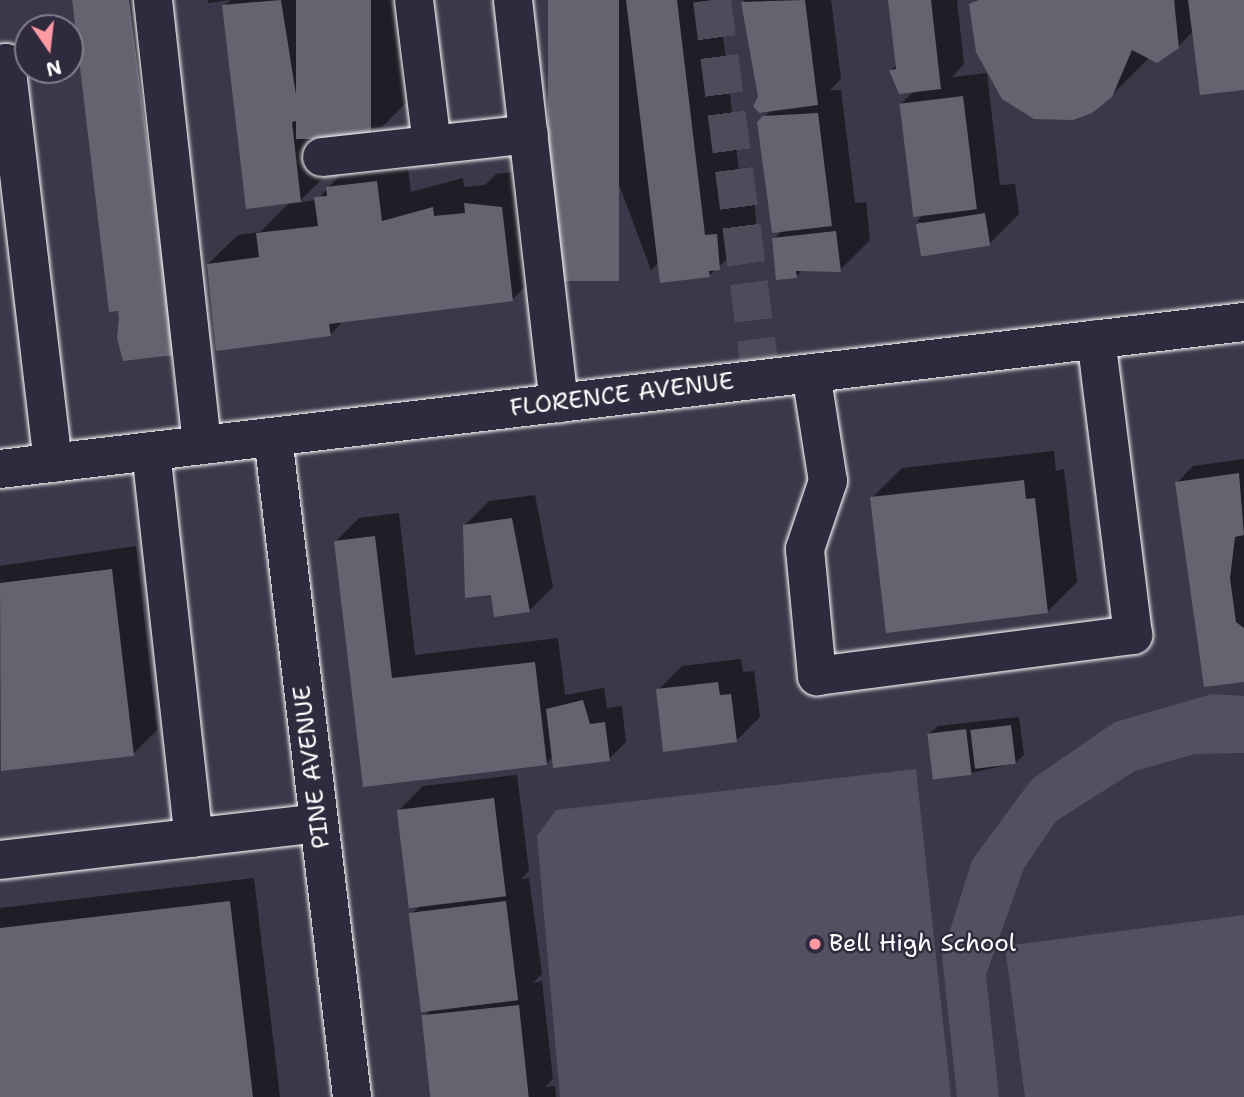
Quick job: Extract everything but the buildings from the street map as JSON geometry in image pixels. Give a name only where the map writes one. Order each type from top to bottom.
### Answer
[{"type":"main road","points":[[153,0],[202,445]]},
{"type":"main road","points":[[414,0],[432,145]]},
{"type":"main road","points":[[513,0],[559,403]]},
{"type":"main road","points":[[0,64],[6,63],[53,463]]},
{"type":"main road","points":[[322,157],[528,134]]},
{"type":"main road","name":"FLORENCE AVENUE","points":[[0,469],[1244,322]]},
{"type":"main road","points":[[811,373],[828,481],[805,549],[817,676],[1133,635],[1096,339]]},
{"type":"main road","name":"PINE AVENUE","points":[[273,437],[352,1097]]},
{"type":"main road","points":[[151,451],[194,838]]},
{"type":"main road","points":[[0,860],[319,823]]},
{"type":"shaded area","points":[[1212,694],[1244,696],[1244,753],[1195,754],[1135,771],[1056,821],[1024,868],[986,975],[999,1097],[957,1097],[942,956],[972,860],[1032,779],[1115,722]]},
{"type":"shaded area","points":[[916,769],[951,1097],[560,1097],[537,836],[556,810]]},
{"type":"shaded area","points":[[1244,915],[1244,1097],[1025,1097],[1005,946]]},
{"type":"tunnel","points":[[712,0],[761,379]]},
{"type":"place","name":"Bell High School","points":[[815,944]]}]
